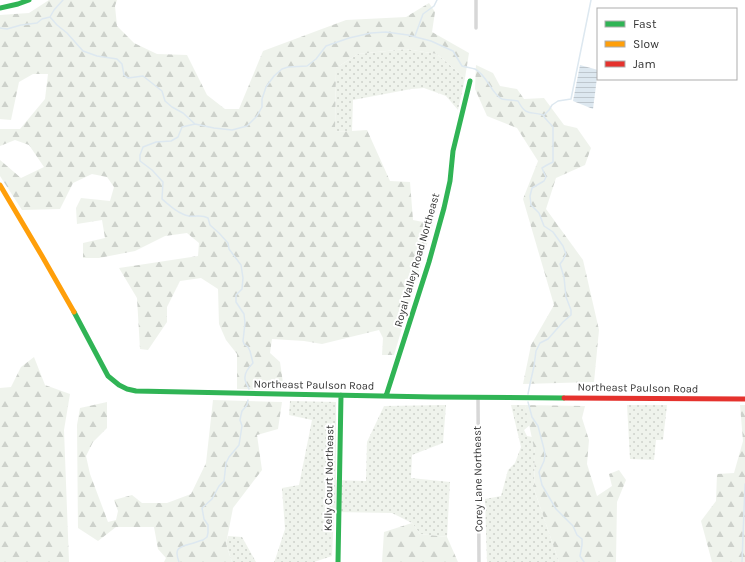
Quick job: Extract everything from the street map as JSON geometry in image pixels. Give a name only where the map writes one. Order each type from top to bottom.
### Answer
[{"type":"street","points":[[0,8],[29,0]]},
{"type":"street","points":[[476,0],[476,28]]},
{"type":"street","name":"Royal Valley Road Northeast","points":[[386,396],[429,262],[444,208],[450,181],[453,151],[470,81]]},
{"type":"street","name":"Northeast Paulson Road","points":[[0,185],[56,277],[108,376],[118,385],[127,389],[141,392],[386,396],[745,399]]},
{"type":"street","name":"Kelly Court Northeast","points":[[338,562],[341,395]]},
{"type":"street","name":"Corey Lane Northeast","points":[[478,397],[479,562]]},
{"type":"green space","points":[[49,0],[117,0],[115,6],[117,26],[134,43],[157,54],[187,55],[207,95],[225,109],[239,109],[263,51],[346,20],[406,17],[429,3],[435,12],[432,32],[469,53],[465,78],[437,54],[406,49],[358,54],[336,68],[335,132],[367,130],[390,181],[410,182],[413,220],[433,224],[394,355],[382,355],[383,338],[379,330],[322,344],[272,339],[270,353],[280,362],[284,390],[237,389],[237,354],[226,340],[219,324],[218,289],[201,278],[180,281],[167,307],[167,322],[148,350],[140,349],[137,298],[119,268],[198,256],[199,243],[187,233],[165,236],[135,251],[99,258],[83,258],[83,243],[105,238],[102,220],[77,224],[76,208],[81,198],[110,201],[114,187],[107,177],[92,174],[73,183],[60,209],[22,210],[0,176],[0,160],[21,178],[44,167],[29,145],[15,140],[0,146],[0,129],[20,129],[45,99],[48,74],[33,74],[19,82],[11,120],[0,119],[0,15],[29,13]]},
{"type":"green space","points":[[406,49],[437,54],[465,78],[458,110],[446,96],[424,88],[411,89],[353,100],[352,131],[335,132],[336,68],[358,54]]},
{"type":"green space","points":[[476,65],[493,73],[500,86],[517,89],[524,99],[544,98],[564,125],[577,128],[591,148],[585,165],[556,178],[546,209],[583,260],[599,330],[594,382],[523,384],[531,345],[554,305],[523,199],[538,161],[517,128],[487,116],[475,89]]},
{"type":"green space","points":[[34,357],[45,385],[70,394],[64,430],[69,562],[0,562],[0,388],[11,387],[21,367]]},
{"type":"green space","points":[[213,400],[282,402],[278,429],[257,435],[262,470],[233,508],[226,544],[232,562],[164,562],[166,558],[158,549],[154,527],[116,527],[98,541],[78,528],[77,425],[80,408],[107,402],[107,428],[93,442],[86,456],[90,474],[108,522],[116,520],[118,511],[114,500],[132,495],[142,503],[167,503],[191,494],[206,463]]},
{"type":"green space","points":[[290,401],[336,402],[336,480],[366,481],[367,442],[384,406],[446,405],[443,443],[412,455],[411,478],[450,482],[447,537],[420,534],[412,523],[392,513],[334,512],[332,556],[314,562],[274,562],[285,529],[282,488],[299,485],[312,420],[289,415]]},
{"type":"green space","points":[[511,405],[525,405],[530,425],[524,430],[527,436],[532,437],[535,453],[534,489],[559,562],[487,562],[485,499],[501,496],[508,470],[515,463],[521,447]]},
{"type":"green space","points":[[525,405],[585,406],[582,418],[589,440],[587,464],[597,496],[612,486],[609,474],[619,470],[626,480],[617,502],[616,562],[559,562],[534,489],[535,453]]},
{"type":"green space","points":[[627,405],[667,405],[663,440],[656,440],[654,460],[630,459]]},
{"type":"green space","points":[[740,405],[745,405],[745,562],[712,562],[701,521],[716,501],[717,474],[734,473],[743,441]]},
{"type":"green space","points":[[412,523],[420,534],[447,537],[458,562],[382,562],[384,532]]},
{"type":"green space","points":[[228,536],[242,537],[256,562],[232,562],[226,544]]},
{"type":"shaded area","points":[[580,65],[597,70],[593,109],[573,101]]},
{"type":"waterway","points":[[50,17],[63,0]]},
{"type":"waterway","points":[[415,36],[423,14],[434,6],[437,0]]},
{"type":"waterway","points":[[544,115],[552,105],[558,101],[571,99],[591,0]]},
{"type":"waterway","points":[[50,17],[83,51],[97,56],[117,59],[122,64],[124,75],[128,78],[143,76],[162,91],[165,101],[183,113],[195,124],[214,128],[232,130],[247,126],[257,116],[262,107],[262,99],[266,87],[274,76],[282,69],[288,67],[307,66],[316,59],[326,46],[349,38],[371,33],[386,32],[408,35],[431,41],[453,51],[462,66],[475,69],[479,72],[498,97],[518,101],[526,111],[543,115],[553,127],[553,162],[542,168],[546,177],[544,181],[532,188],[530,196],[531,205],[539,213],[544,226],[553,232],[563,246],[566,254],[560,264],[571,315],[548,339],[540,343],[536,351],[528,394]]},
{"type":"waterway","points":[[0,28],[7,29],[37,23],[42,19],[50,17]]},
{"type":"waterway","points":[[195,124],[182,127],[178,137],[171,141],[156,142],[143,147],[140,155],[140,161],[152,170],[163,182],[162,199],[185,215],[203,216],[208,218],[210,225],[228,243],[229,249],[241,265],[243,278],[242,289],[236,295],[236,302],[244,314],[245,323],[243,341],[250,351],[253,363],[245,375],[245,380],[249,389]]},
{"type":"waterway","points":[[179,562],[177,554],[178,549],[203,540],[207,537],[208,525],[204,519],[202,508],[212,499],[219,486],[224,481],[226,463],[239,445],[242,426],[240,420],[242,411],[247,405],[248,400]]},
{"type":"waterway","points":[[528,402],[532,417],[538,426],[544,449],[544,461],[539,472],[542,485],[556,509],[573,526],[577,535],[582,539],[580,556],[584,562]]},
{"type":"waterway","points":[[742,562],[745,484]]},
{"type":"traffic: fast","points":[[0,8],[29,0]]},
{"type":"traffic: fast","points":[[386,396],[429,262],[444,208],[450,181],[453,151],[470,81]]},
{"type":"traffic: fast","points":[[74,312],[108,376],[119,385],[136,391],[564,398]]},
{"type":"traffic: fast","points":[[338,562],[341,395]]},
{"type":"traffic: slow","points":[[0,185],[74,312]]},
{"type":"traffic: jam","points":[[564,398],[745,399]]}]
